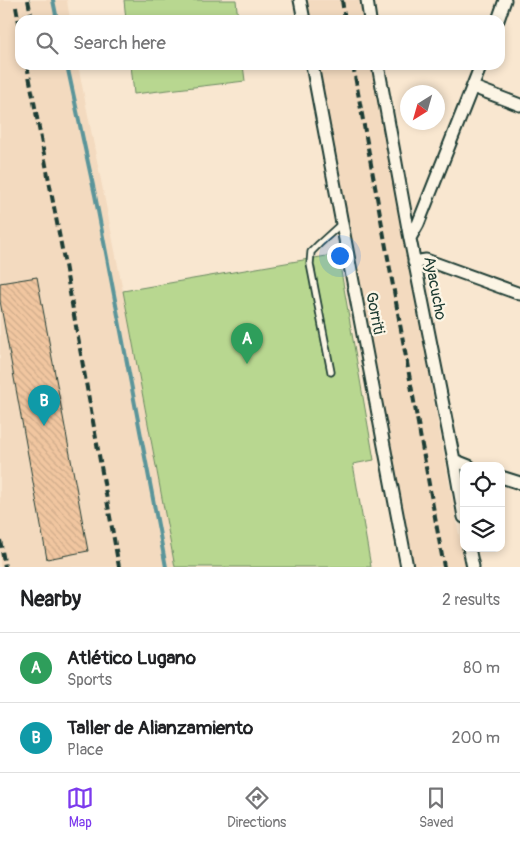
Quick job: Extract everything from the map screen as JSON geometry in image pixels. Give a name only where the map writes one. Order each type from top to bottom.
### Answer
[{"type":"street","points":[[300,0],[303,15]]},
{"type":"street","points":[[366,0],[369,15]]},
{"type":"street","points":[[500,15],[505,0]]},
{"type":"street","name":"Gorriti","points":[[313,70],[407,567]]},
{"type":"street","name":"Ayacucho","points":[[379,70],[414,262],[462,507]]},
{"type":"street","points":[[410,238],[418,224],[479,70]]},
{"type":"street","points":[[473,87],[520,105]]},
{"type":"street","points":[[414,262],[426,260],[520,294]]},
{"type":"street","points":[[454,460],[460,462]]},
{"type":"street","points":[[505,478],[520,482]]},
{"type":"street","points":[[470,552],[473,567]]},
{"type":"lane","points":[[330,372],[310,264],[311,252],[342,223]]},
{"type":"shaded area","points":[[0,0],[67,0],[69,15],[15,15],[15,70],[79,70],[175,567],[0,567]]},
{"type":"shaded area","points":[[307,0],[359,0],[362,15],[310,15]]},
{"type":"shaded area","points":[[320,70],[372,70],[460,540],[460,552],[462,552],[465,567],[414,567]]},
{"type":"green space","points":[[124,0],[236,0],[238,15],[126,15]]},
{"type":"green space","points":[[132,70],[244,70],[245,81],[134,94]]},
{"type":"green space","points":[[338,254],[374,460],[353,464],[371,567],[175,567],[123,291]]},
{"type":"building","points":[[37,277],[88,551],[47,559],[0,301],[0,283]]},
{"type":"waterway","points":[[53,0],[56,15]]},
{"type":"waterway","points":[[68,70],[95,195],[166,567]]},
{"type":"railway","points":[[28,0],[31,15]]},
{"type":"railway","points":[[342,0],[344,15]]},
{"type":"railway","points":[[16,7],[18,15]]},
{"type":"railway","points":[[28,70],[119,567]]},
{"type":"railway","points":[[354,70],[444,567]]},
{"type":"railway","points":[[0,540],[5,567]]},
{"type":"place","name":"Atlético Lugano","points":[[247,364]]},
{"type":"place","name":"Taller de Alianzamiento","points":[[44,426]]}]
